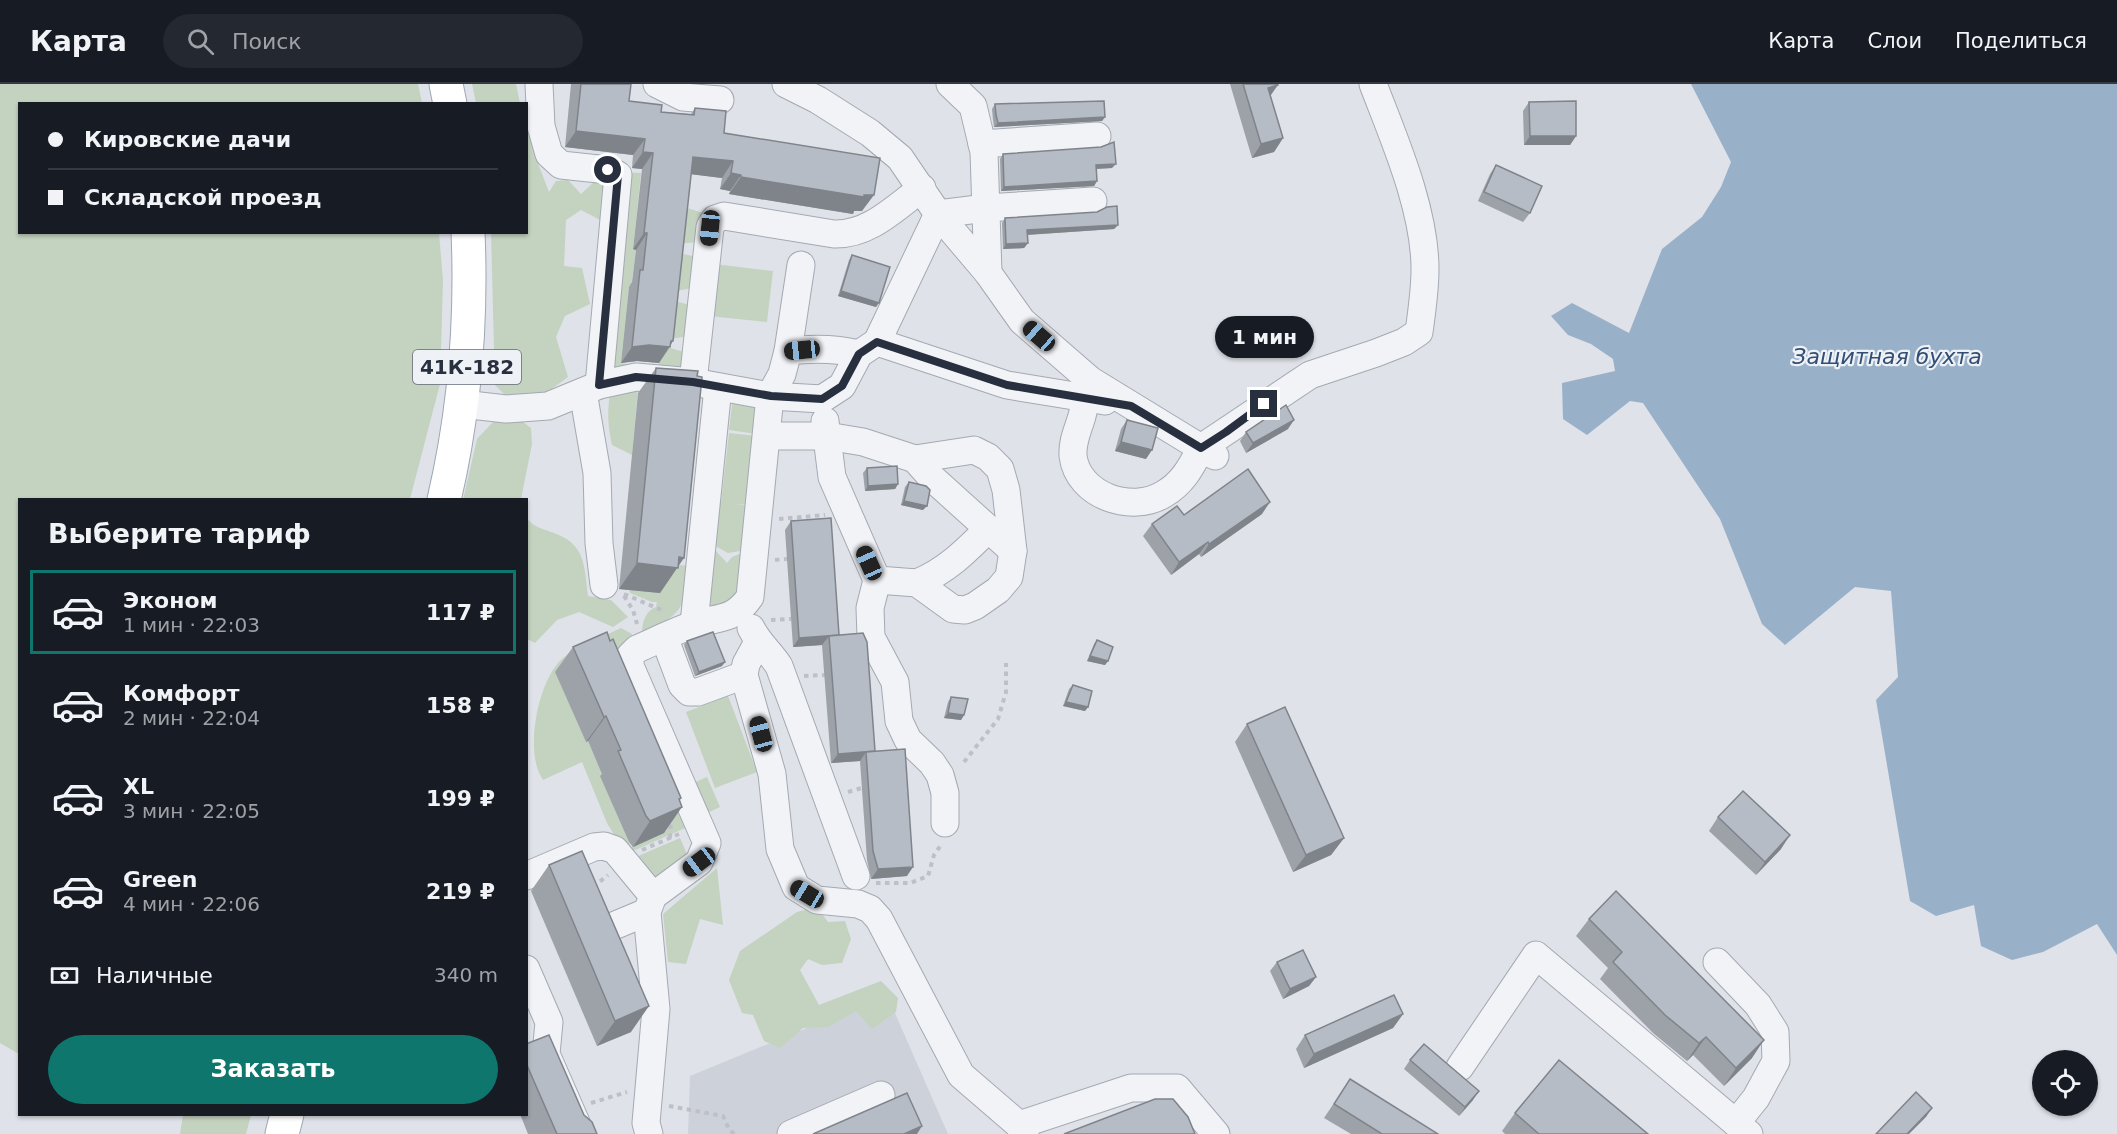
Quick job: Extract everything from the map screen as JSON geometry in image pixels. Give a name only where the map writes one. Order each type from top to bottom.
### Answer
[{"type":"main road","points":[[446,84],[450,102]]},
{"type":"main road","name":"41К-182","points":[[444,498],[453,460],[467,367],[470,268],[468,234]]},
{"type":"main road","points":[[282,1134],[286,1116]]},
{"type":"street","points":[[539,84],[541,126],[549,154],[561,165],[608,170],[618,175],[591,388],[599,543],[604,585]]},
{"type":"street","points":[[657,84],[683,97],[720,100]]},
{"type":"street","points":[[786,84],[818,100],[870,133],[900,158],[938,214],[988,273],[1022,321],[1088,389]]},
{"type":"street","points":[[950,84],[973,106],[984,152],[988,273]]},
{"type":"street","points":[[1088,389],[1072,442],[1073,459],[1079,478],[1092,491],[1109,498],[1130,502],[1148,501],[1164,495],[1184,478],[1208,452],[1310,375],[1404,342],[1419,332],[1425,267],[1421,233],[1404,164],[1373,84]]},
{"type":"street","points":[[982,144],[1097,136]]},
{"type":"street","points":[[694,624],[710,228],[715,219],[724,216],[834,234],[847,234],[861,230],[882,218],[922,188]]},
{"type":"street","points":[[938,214],[986,207],[1093,201]]},
{"type":"street","points":[[462,404],[506,409],[548,406],[591,388],[636,377],[705,384],[771,396],[822,399],[842,386],[868,348],[938,214]]},
{"type":"street","points":[[620,947],[650,904],[699,862],[707,843],[630,666],[630,656],[637,649],[694,624],[728,617],[742,609],[750,597],[771,396],[782,374],[788,351],[801,265]]},
{"type":"street","points":[[788,351],[816,348],[868,348],[1007,385],[1088,389],[1131,406],[1208,452]]},
{"type":"street","points":[[822,399],[832,477],[877,580],[870,608],[871,637],[895,682],[899,721],[908,740],[932,763],[940,775],[945,793],[945,823]]},
{"type":"street","points":[[766,436],[827,436],[863,442],[915,459],[974,450],[988,457],[1000,469],[1006,490],[1012,551],[1009,577],[998,590],[965,610],[953,609],[917,584],[877,580]]},
{"type":"street","points":[[915,459],[931,477],[1012,551]]},
{"type":"street","points":[[917,584],[936,575],[956,561],[987,530]]},
{"type":"street","points":[[742,609],[758,642],[772,655],[779,666],[862,879]]},
{"type":"street","points":[[664,637],[682,685],[689,692],[698,692],[744,675]]},
{"type":"street","points":[[758,642],[746,664],[744,675],[772,774],[780,849],[796,887],[817,900],[858,904],[870,909],[879,919],[961,1075],[1022,1130],[1131,1088],[1177,1088],[1216,1134]]},
{"type":"street","points":[[528,875],[594,847],[604,846],[615,850],[650,904],[655,1029],[646,1123],[649,1134]]},
{"type":"street","points":[[588,889],[620,947],[655,1029]]},
{"type":"street","points":[[1460,1067],[1536,955],[1743,1129],[1776,1060],[1775,1032],[1758,1005],[1717,962]]},
{"type":"street","points":[[528,974],[549,1022],[546,1054],[575,1122]]},
{"type":"street","points":[[791,1134],[881,1095]]},
{"type":"path","points":[[758,523],[847,513]]},
{"type":"path","points":[[637,649],[638,627],[633,610],[622,593],[694,624]]},
{"type":"path","points":[[964,762],[998,719],[1006,693],[1006,663]]},
{"type":"path","points":[[862,879],[886,884],[910,883],[928,876],[934,855],[941,845],[945,823]]},
{"type":"path","points":[[622,859],[699,826]]},
{"type":"path","points":[[575,1122],[649,1085]]},
{"type":"path","points":[[689,1109],[723,1116],[734,1134]]},
{"type":"shaded area","points":[[887,995],[948,1134],[688,1134],[690,1076]]},
{"type":"green space","points":[[0,84],[418,84],[422,102],[18,102],[18,234],[439,234],[443,281],[440,384],[410,498],[18,498],[18,1053],[0,1043]]},
{"type":"green space","points":[[472,84],[516,84],[520,102],[476,102]]},
{"type":"green space","points":[[528,125],[536,128],[544,152],[537,161],[549,192],[556,181],[568,180],[581,194],[594,182],[592,162],[596,154],[616,157],[615,181],[611,199],[600,220],[581,210],[566,220],[564,266],[582,268],[590,304],[565,316],[556,337],[568,377],[546,393],[505,395],[495,385],[491,234],[528,234]]},
{"type":"green space","points":[[622,172],[641,173],[633,249],[636,250],[631,287],[629,287],[621,363],[626,364],[618,371],[614,370]]},
{"type":"green space","points":[[678,205],[703,213],[699,242],[674,244]]},
{"type":"green space","points":[[673,252],[698,257],[694,288],[669,292]]},
{"type":"green space","points":[[714,264],[773,271],[767,322],[709,316]]},
{"type":"green space","points":[[668,299],[693,306],[690,336],[663,340]]},
{"type":"green space","points":[[663,346],[688,353],[682,368],[658,367]]},
{"type":"green space","points":[[638,388],[632,455],[612,445],[608,407],[610,394]]},
{"type":"green space","points":[[733,397],[761,407],[757,434],[729,430]]},
{"type":"green space","points":[[515,416],[531,428],[532,444],[521,498],[463,498],[477,439],[493,422]]},
{"type":"green space","points":[[729,433],[756,436],[751,505],[735,504],[749,506],[746,550],[728,553],[710,543],[713,503],[721,503]]},
{"type":"green space","points":[[528,520],[571,542],[584,565],[588,596],[611,600],[628,617],[613,627],[579,612],[557,620],[535,643],[528,640]]},
{"type":"green space","points":[[715,550],[727,563],[732,557],[747,551],[741,599],[707,609]]},
{"type":"green space","points":[[668,564],[690,566],[683,602],[665,622],[642,636],[644,619],[656,607],[657,602],[630,593],[629,590]]},
{"type":"green space","points":[[621,628],[632,634],[631,642],[556,673],[603,775],[601,777],[631,847],[664,833],[683,804],[692,825],[626,854],[607,823],[582,762],[543,780],[537,767],[534,751],[538,707],[555,667],[576,649]]},
{"type":"green space","points":[[728,696],[757,772],[715,788],[686,712]]},
{"type":"green space","points":[[707,777],[720,807],[703,815],[689,785]]},
{"type":"green space","points":[[680,838],[689,859],[661,878],[649,875],[636,857]]},
{"type":"green space","points":[[717,868],[723,925],[700,919],[686,964],[668,962],[663,914]]},
{"type":"green space","points":[[817,907],[828,922],[845,921],[851,939],[842,963],[822,965],[808,959],[800,970],[819,1005],[881,981],[898,998],[896,1012],[872,1029],[856,1011],[828,1027],[803,1028],[780,1048],[764,1041],[753,1015],[742,1013],[729,980],[740,951],[797,912]]},
{"type":"green space","points":[[183,1116],[251,1116],[246,1134],[180,1134]]},
{"type":"water","name":"Защитная бухта","points":[[1691,84],[2117,84],[2117,955],[2097,924],[2043,952],[2012,960],[1981,946],[1974,905],[1936,916],[1910,901],[1876,700],[1898,677],[1891,591],[1855,587],[1785,645],[1762,624],[1720,519],[1643,403],[1630,401],[1587,435],[1563,419],[1562,383],[1615,371],[1613,359],[1591,344],[1568,335],[1551,316],[1572,303],[1629,333],[1662,249],[1702,217],[1721,187],[1731,162]]},
{"type":"building","points":[[581,84],[631,84],[629,101],[662,105],[661,112],[694,115],[695,108],[726,111],[724,133],[880,158],[874,195],[864,195],[864,197],[741,177],[741,175],[731,173],[733,161],[693,157],[673,341],[670,347],[649,345],[632,347],[640,270],[643,270],[647,233],[644,233],[653,153],[643,152],[645,139],[576,131]]},
{"type":"building","points":[[1243,84],[1278,85],[1268,88],[1283,138],[1261,144]]},
{"type":"building","points":[[1104,101],[1105,117],[998,123],[995,104]]},
{"type":"building","points":[[1576,101],[1576,136],[1530,136],[1529,102]]},
{"type":"building","points":[[1114,142],[1116,164],[1096,165],[1097,181],[1004,187],[1003,154],[1101,147]]},
{"type":"building","points":[[1496,165],[1542,186],[1530,213],[1484,192]]},
{"type":"building","points":[[1117,206],[1118,225],[1027,230],[1028,243],[1006,244],[1005,218],[1097,212],[1107,207]]},
{"type":"building","points":[[852,255],[890,267],[879,303],[841,291]]},
{"type":"building","points":[[656,368],[698,371],[697,376],[702,377],[684,558],[679,557],[678,568],[637,563]]},
{"type":"building","points":[[1286,405],[1294,420],[1253,443],[1246,432]]},
{"type":"building","points":[[1127,420],[1158,428],[1152,450],[1121,442]]},
{"type":"building","points":[[897,466],[898,484],[868,486],[867,468]]},
{"type":"building","points":[[1248,469],[1270,502],[1179,562],[1152,524],[1177,506],[1184,515]]},
{"type":"building","points":[[909,482],[926,486],[930,490],[927,506],[904,501]]},
{"type":"building","points":[[831,518],[839,635],[799,638],[791,521]]},
{"type":"building","points":[[607,632],[610,641],[613,639],[681,798],[679,799],[682,807],[650,821],[618,751],[621,750],[606,716],[604,717],[573,647]]},
{"type":"building","points":[[713,632],[725,662],[699,672],[687,641]]},
{"type":"building","points":[[863,633],[867,642],[875,751],[838,754],[829,636]]},
{"type":"building","points":[[1097,640],[1113,647],[1108,661],[1090,656]]},
{"type":"building","points":[[1073,685],[1092,691],[1088,707],[1066,702]]},
{"type":"building","points":[[951,697],[968,699],[964,715],[948,713]]},
{"type":"building","points":[[1285,707],[1344,838],[1306,855],[1247,724]]},
{"type":"building","points":[[905,749],[913,867],[878,869],[873,851],[866,752]]},
{"type":"building","points":[[1743,791],[1790,835],[1765,862],[1718,817]]},
{"type":"building","points":[[582,851],[649,1006],[615,1021],[549,865]]},
{"type":"building","points":[[1616,891],[1764,1040],[1736,1068],[1706,1037],[1699,1043],[1665,1015],[1613,962],[1622,952],[1589,919]]},
{"type":"building","points":[[1303,950],[1316,977],[1290,989],[1277,962]]},
{"type":"building","points":[[1394,995],[1403,1014],[1314,1054],[1305,1035]]},
{"type":"building","points":[[549,1035],[584,1115],[592,1122],[597,1134],[557,1134],[528,1068],[528,1043]]},
{"type":"building","points":[[1424,1044],[1479,1091],[1465,1107],[1410,1060]]},
{"type":"building","points":[[1559,1060],[1648,1134],[1539,1134],[1515,1113]]},
{"type":"building","points":[[1350,1079],[1438,1134],[1382,1134],[1334,1104]]},
{"type":"building","points":[[1916,1092],[1932,1108],[1907,1134],[1876,1134]]},
{"type":"building","points":[[907,1093],[922,1126],[904,1134],[813,1134]]},
{"type":"building","points":[[1155,1099],[1173,1099],[1188,1117],[1195,1134],[1064,1134]]},
{"type":"route","points":[[608,170],[618,175],[599,385],[636,377],[693,382],[771,396],[822,399],[842,386],[859,354],[877,342],[1007,385],[1131,406],[1201,448],[1264,404]]}]
